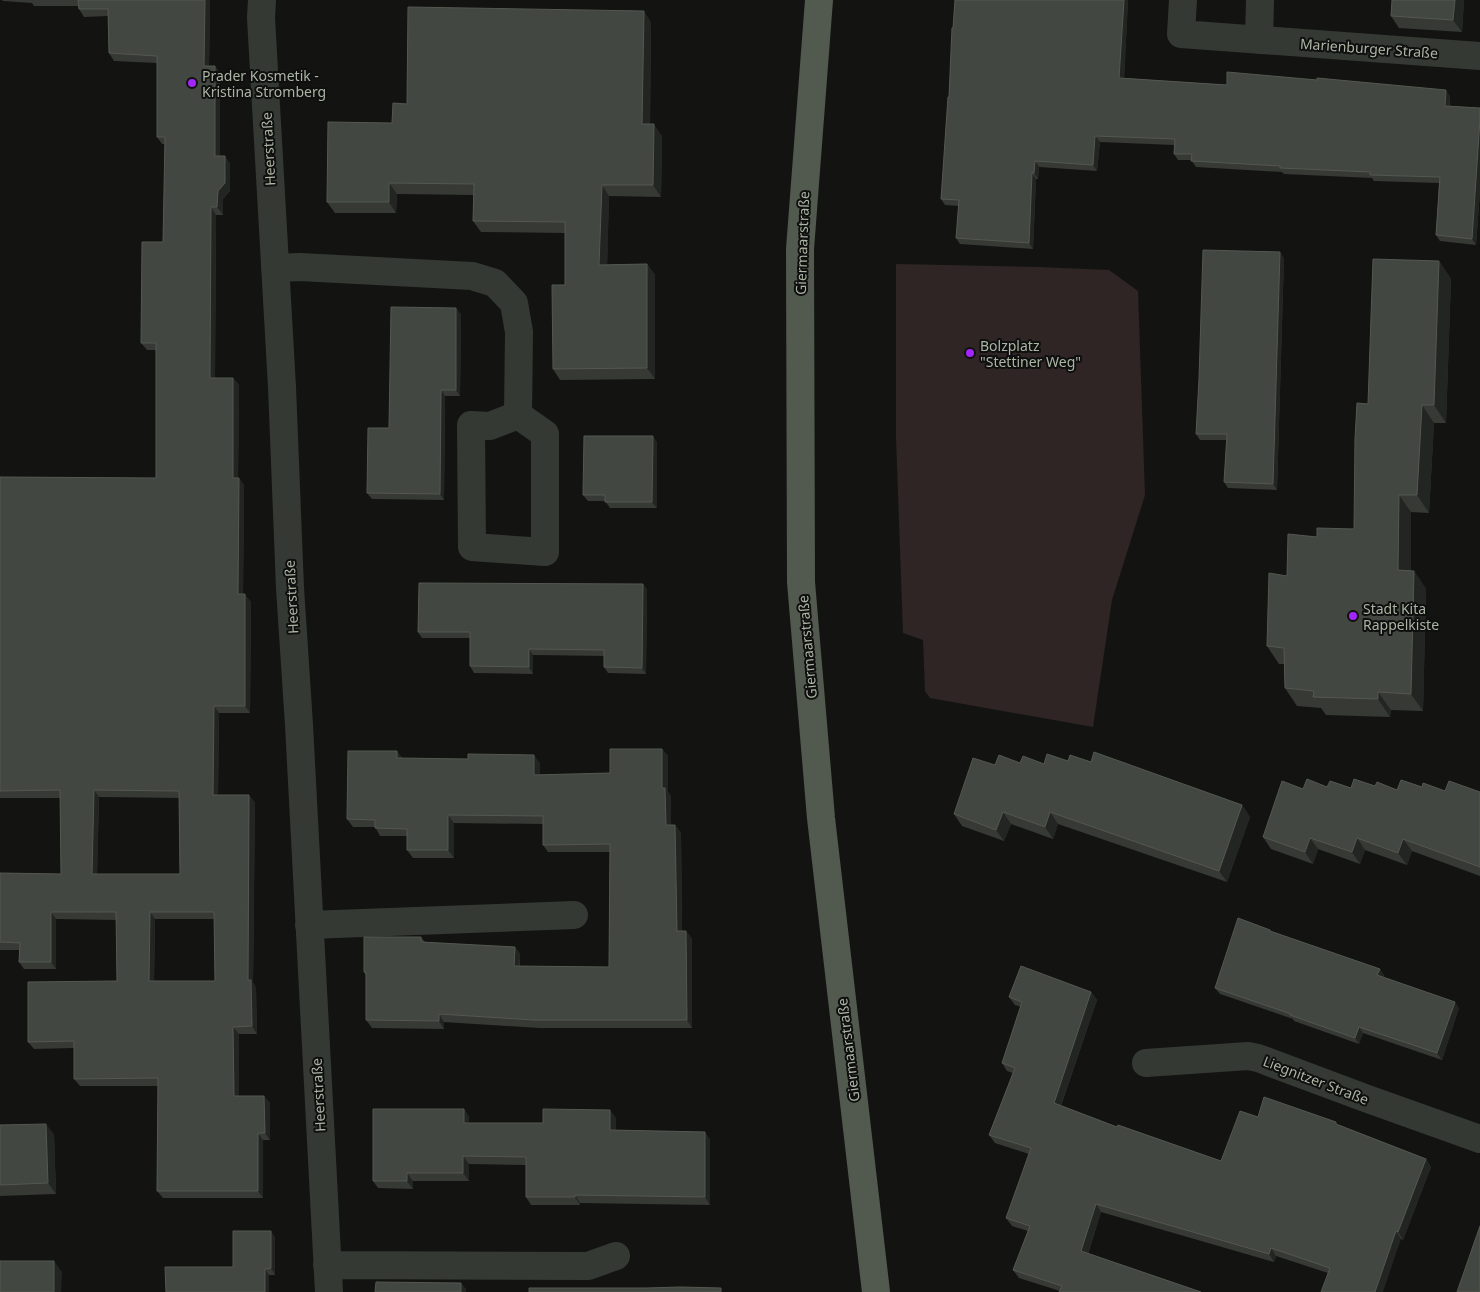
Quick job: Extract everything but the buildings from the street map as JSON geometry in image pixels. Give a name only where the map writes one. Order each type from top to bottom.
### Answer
[{"type":"main road","name":"Giermaarstraße","points":[[819,0],[800,249],[802,582],[821,818],[876,1292]]},
{"type":"street","name":"Heerstraße","points":[[262,0],[260,18],[282,387],[290,588],[299,725],[328,1292]]},
{"type":"street","name":"Marienburger Straße","points":[[1183,0],[1181,34],[1480,56]]},
{"type":"street","points":[[1259,40],[1260,0]]},
{"type":"street","points":[[275,268],[300,267],[472,276],[495,283],[514,303],[519,332],[518,415]]},
{"type":"street","points":[[518,415],[545,434],[545,552],[472,547],[471,426],[490,426],[518,415]]},
{"type":"street","points":[[309,925],[574,915]]},
{"type":"street","name":"Liegnitzer Straße","points":[[1146,1063],[1248,1056],[1258,1058],[1480,1139]]},
{"type":"street","points":[[327,1265],[588,1266],[616,1256]]},
{"type":"shaded area","points":[[896,264],[1109,270],[1138,291],[1145,495],[1112,600],[1093,727],[930,698],[925,691],[923,640],[903,633],[896,436]]},
{"type":"place","name":"Prader Kosmetik - Kristina Stromberg","points":[[192,83]]},
{"type":"place","name":"Bolzplatz \"Stettiner Weg\"","points":[[970,353]]},
{"type":"place","name":"Stadt Kita Rappelkiste","points":[[1353,616]]}]
